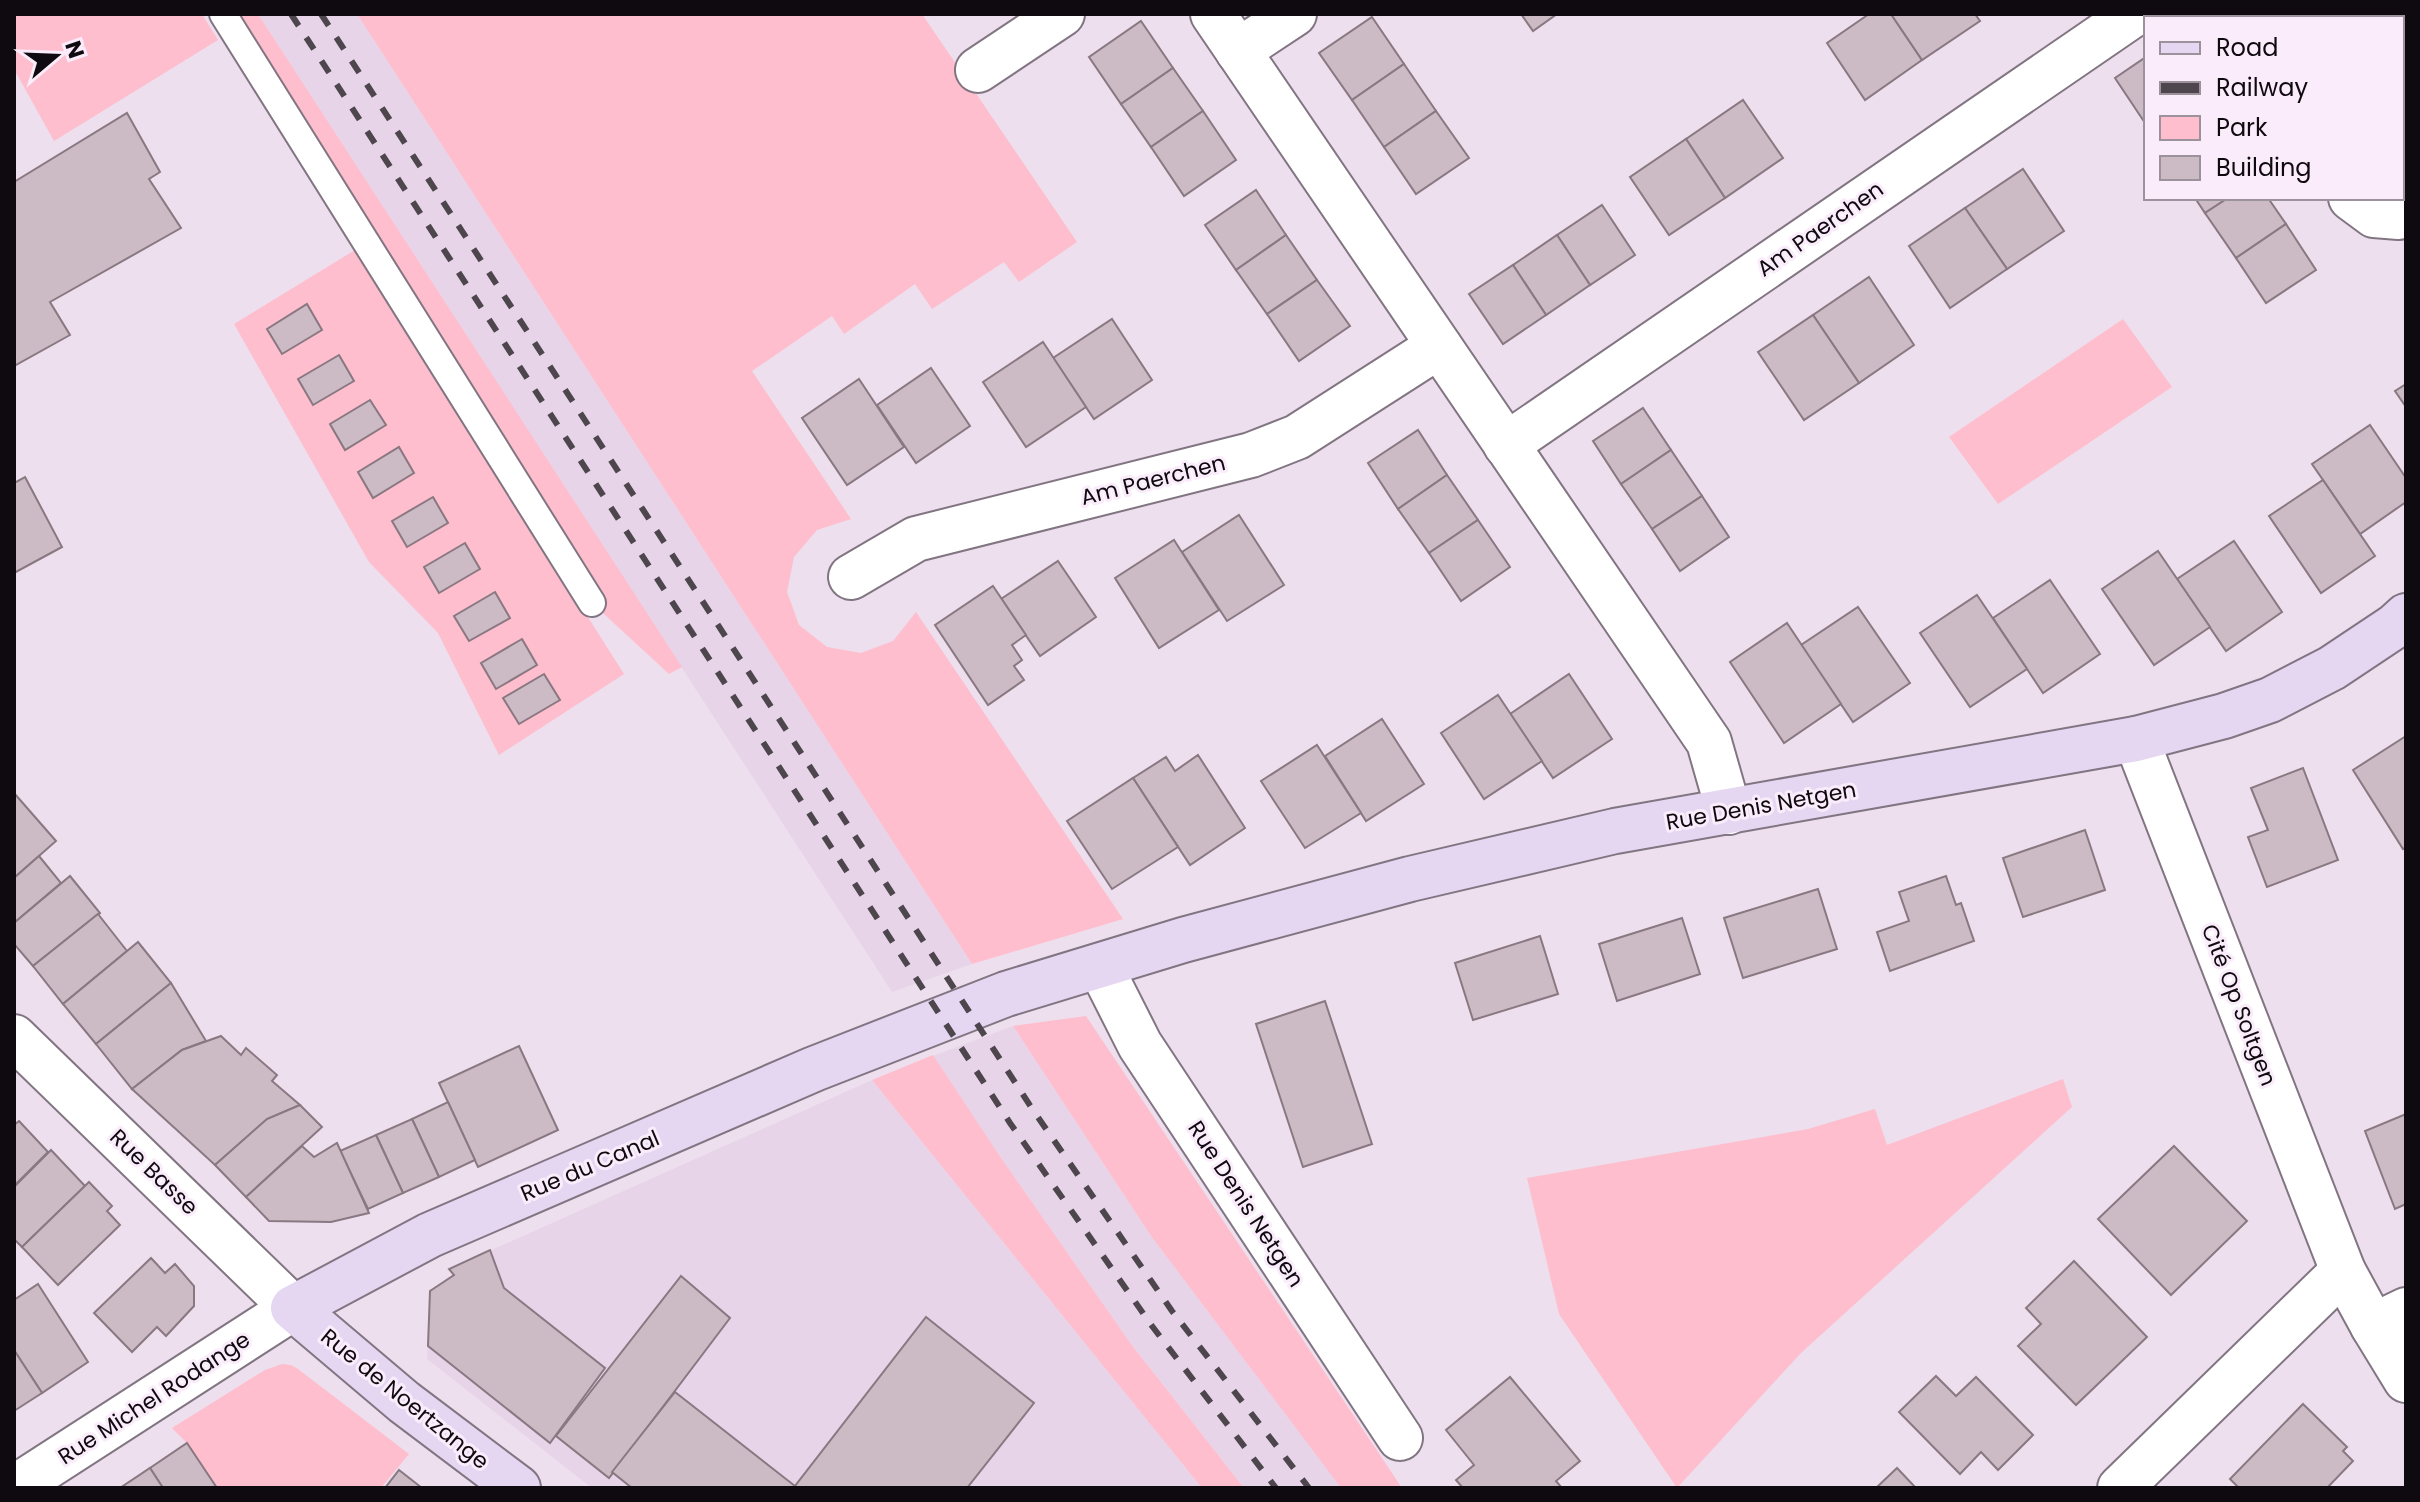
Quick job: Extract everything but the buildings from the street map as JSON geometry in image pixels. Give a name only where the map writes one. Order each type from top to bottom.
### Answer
[{"type":"main road","name":"Rue Denis Netgen","points":[[892,1038],[1006,994],[1183,940],[1410,879],[1615,831],[2136,739],[2224,716],[2270,700],[2332,668],[2406,616]]},
{"type":"main road","name":"Rue du Canal","points":[[293,1308],[430,1235],[892,1038]]},
{"type":"main road","name":"Rue de Noertzange","points":[[293,1308],[404,1402],[518,1488]]},
{"type":"street","points":[[978,70],[1062,14]]},
{"type":"street","points":[[1213,14],[1709,742],[1729,812]]},
{"type":"street","points":[[1238,51],[1294,14]]},
{"type":"street","name":"Am Paerchen","points":[[1506,445],[2134,14]]},
{"type":"street","points":[[2354,200],[2374,215],[2399,217],[2406,200]]},
{"type":"street","name":"Am Paerchen","points":[[851,577],[916,539],[1251,455],[1297,437],[1439,346]]},
{"type":"street","name":"Cité Op Soltgen","points":[[2136,739],[2343,1271],[2389,1318],[2406,1380]]},
{"type":"street","name":"Rue Denis Netgen","points":[[1100,966],[1140,1045],[1400,1438]]},
{"type":"street","name":"Rue Basse","points":[[14,1037],[293,1308]]},
{"type":"street","points":[[2120,1488],[2343,1271]]},
{"type":"street","name":"Rue Michel Rodange","points":[[14,1488],[293,1308]]},
{"type":"lane","points":[[223,14],[592,603]]},
{"type":"shaded area","points":[[258,14],[357,14],[972,964],[892,992]]},
{"type":"shaded area","points":[[1013,1026],[1151,1236],[1341,1488],[1244,1488],[1131,1344],[933,1056]]},
{"type":"shaded area","points":[[872,1080],[1202,1488],[592,1488],[427,1359],[430,1291],[454,1275],[449,1269]]},
{"type":"green space","points":[[14,14],[202,14],[218,40],[54,141],[14,69]]},
{"type":"green space","points":[[223,14],[258,14],[682,667],[669,674],[592,603]]},
{"type":"green space","points":[[357,14],[922,14],[1077,242],[1019,282],[1004,262],[932,309],[915,284],[844,334],[832,316],[752,371],[851,519],[817,530],[794,557],[787,592],[799,625],[827,647],[861,653],[893,641],[916,612],[1123,919],[972,964]]},
{"type":"green space","points":[[355,250],[624,674],[499,755],[438,633],[369,562],[234,324]]},
{"type":"green space","points":[[2123,319],[2172,387],[1998,504],[1949,437]]},
{"type":"green space","points":[[1086,1016],[1402,1488],[1341,1488],[1151,1236],[1013,1026]]},
{"type":"green space","points":[[933,1055],[1131,1344],[1244,1488],[1202,1488],[872,1080]]},
{"type":"green space","points":[[2063,1079],[2072,1107],[1801,1353],[1677,1488],[1559,1314],[1527,1178],[1808,1129],[1875,1109],[1887,1145]]},
{"type":"green space","points":[[282,1364],[298,1369],[409,1454],[381,1488],[217,1488],[187,1443],[172,1428],[265,1370]]},
{"type":"railway","points":[[291,14],[1010,1123],[1152,1326],[1276,1488]]},
{"type":"railway","points":[[321,14],[1033,1110],[1172,1311],[1309,1488]]}]
